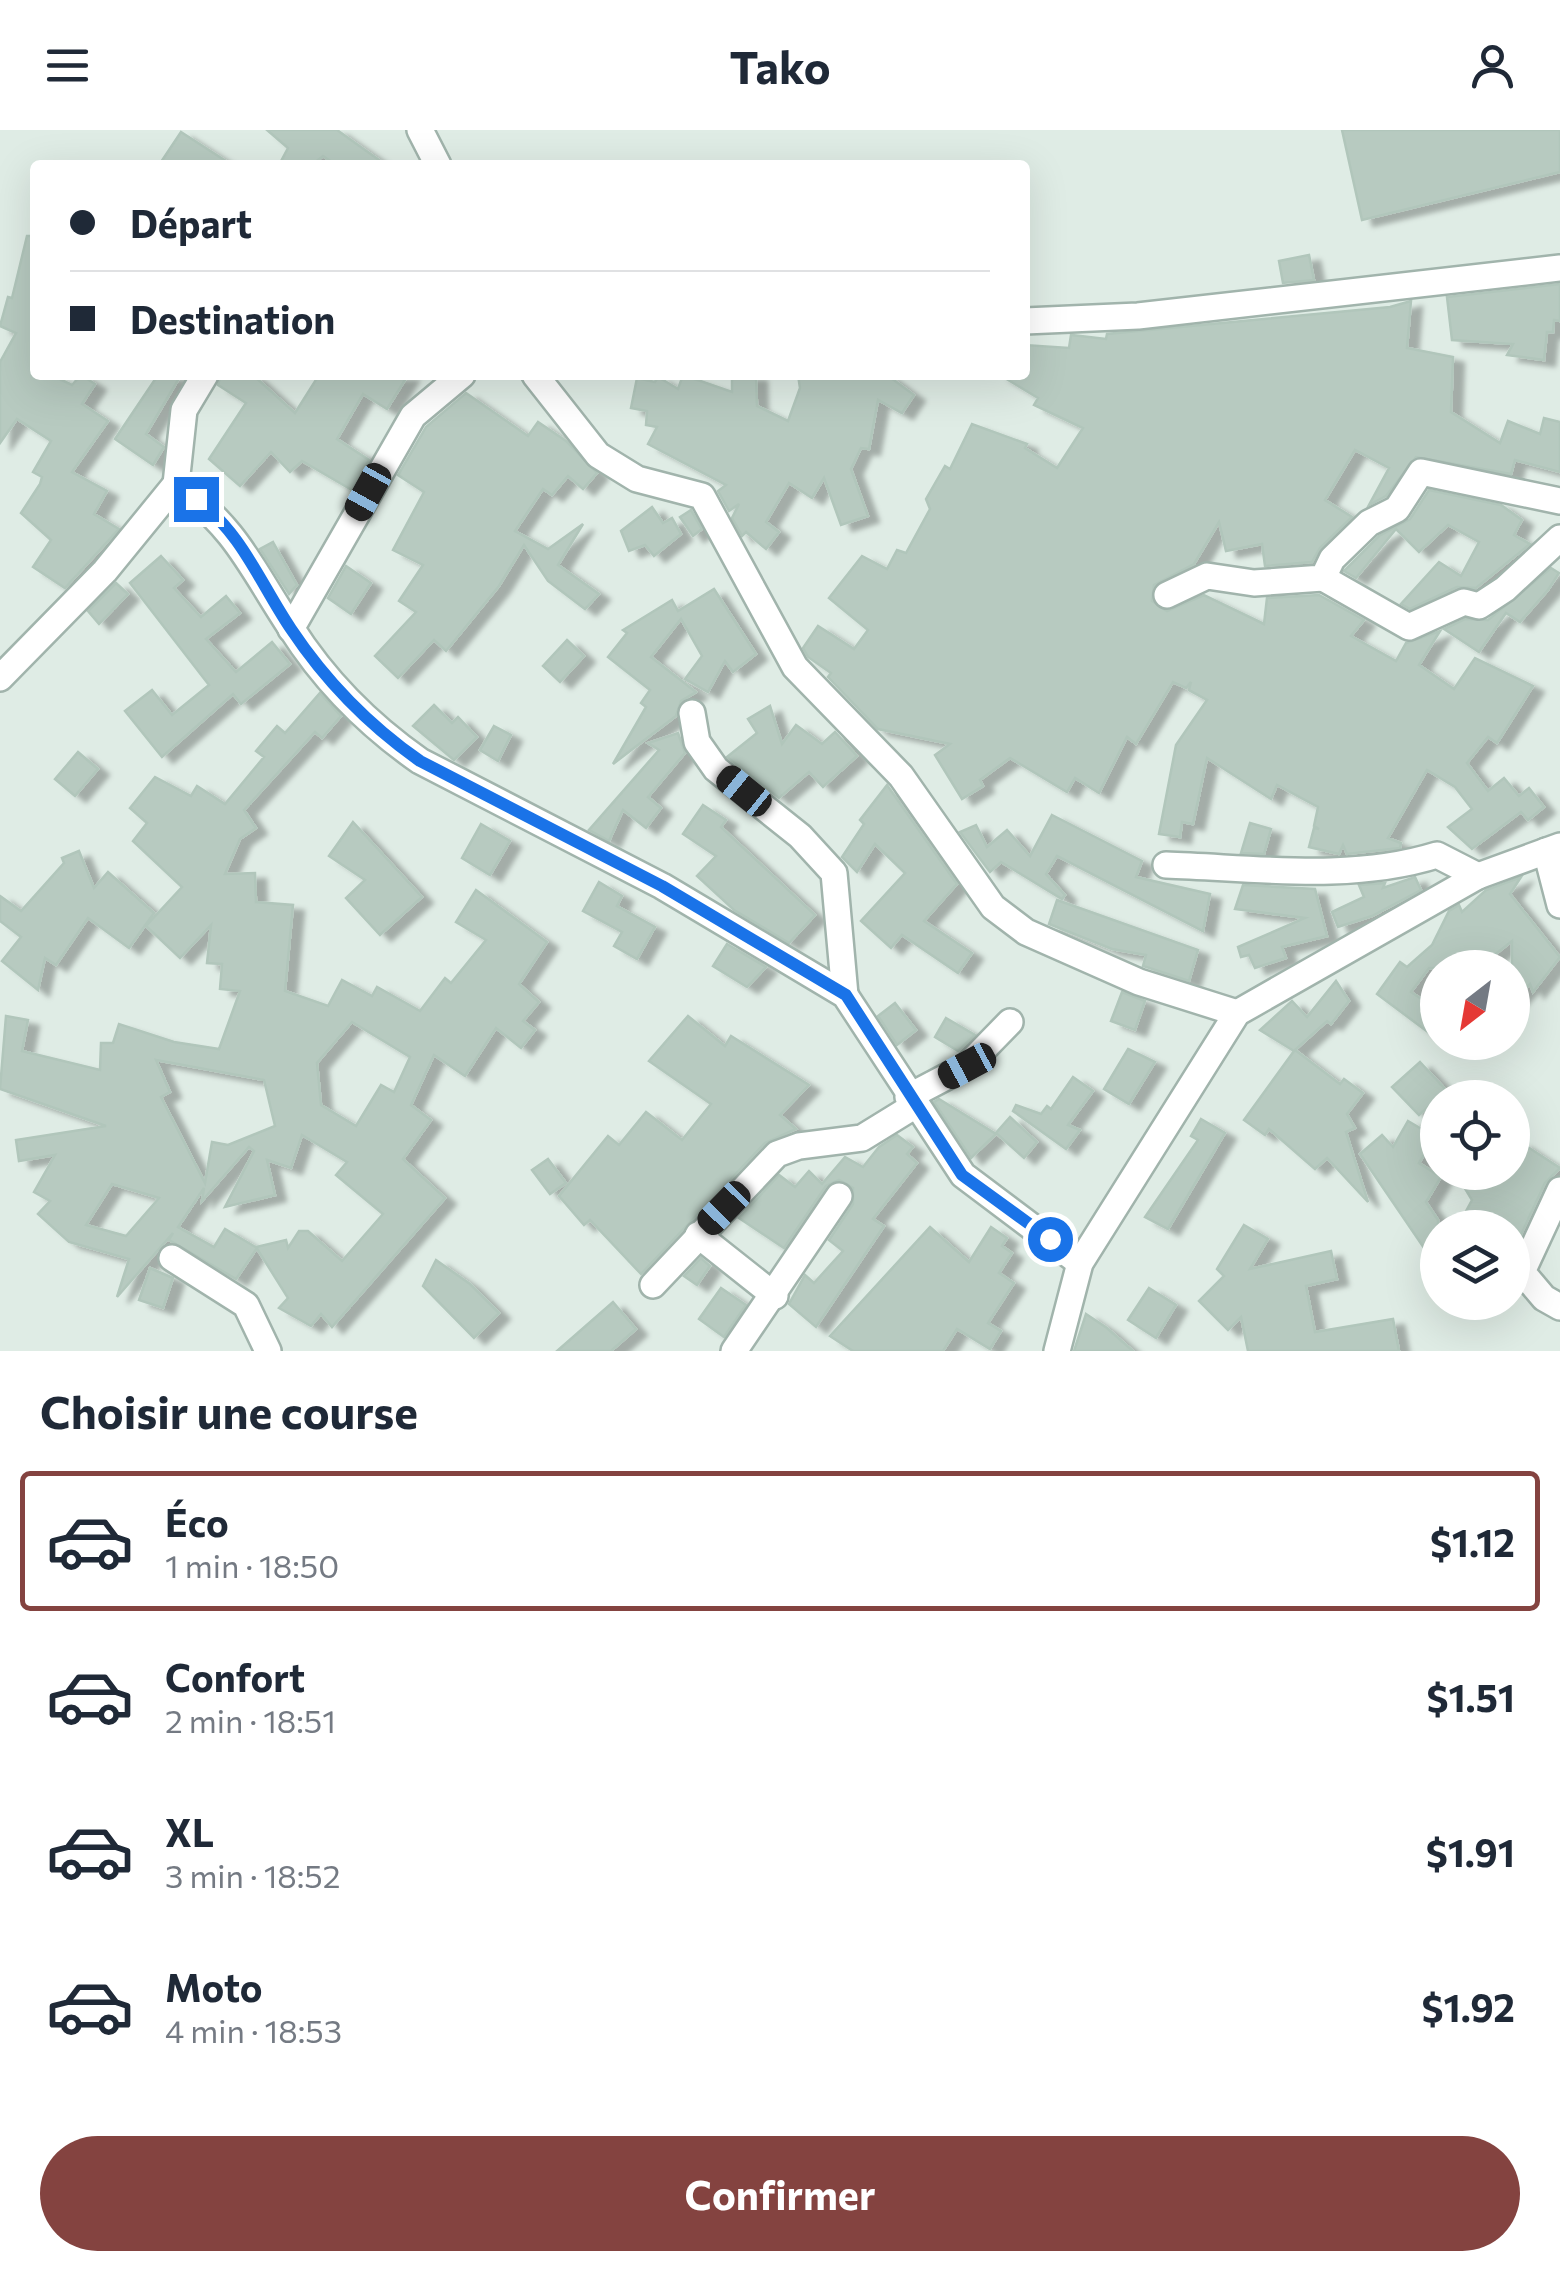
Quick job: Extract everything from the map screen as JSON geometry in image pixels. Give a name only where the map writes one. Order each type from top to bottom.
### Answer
[{"type":"street","points":[[420,130],[435,160]]},
{"type":"street","points":[[1030,321],[1138,316],[1560,268]]},
{"type":"street","points":[[0,678],[106,571],[176,484],[184,410],[202,380]]},
{"type":"street","points":[[291,629],[413,416],[456,380]]},
{"type":"street","points":[[538,380],[598,454],[637,478],[702,496],[795,667],[901,776],[994,907],[1026,932],[1138,982],[1237,1013]]},
{"type":"street","points":[[1322,578],[1332,560],[1369,523],[1397,509],[1421,472],[1560,502]]},
{"type":"street","points":[[176,484],[216,514],[243,546],[291,629],[321,669],[384,736],[420,761],[662,886],[846,995]]},
{"type":"street","points":[[1167,595],[1207,576],[1254,583],[1322,578],[1409,627],[1464,602],[1480,606],[1505,590],[1560,538]]},
{"type":"street","points":[[692,714],[697,742],[716,768],[800,836],[834,873],[846,995],[911,1102],[962,1175],[1080,1263]]},
{"type":"street","points":[[1057,1351],[1080,1263],[1237,1013],[1478,876],[1553,849],[1560,906]]},
{"type":"street","points":[[1166,865],[1358,871],[1396,868],[1437,855],[1478,876]]},
{"type":"street","points":[[653,1285],[777,1154],[799,1146],[862,1138],[967,1066],[1010,1022]]},
{"type":"street","points":[[1560,1190],[1522,1272],[1544,1298],[1560,1307]]},
{"type":"street","points":[[734,1351],[775,1296],[839,1196]]},
{"type":"street","points":[[698,1235],[775,1296]]},
{"type":"street","points":[[172,1258],[246,1305],[268,1351]]},
{"type":"building","points":[[267,130],[337,130],[379,160],[329,160],[323,156],[318,160],[282,160],[288,148]]},
{"type":"building","points":[[1342,130],[1560,130],[1560,172],[1362,220]]},
{"type":"building","points":[[181,132],[224,160],[162,160]]},
{"type":"building","points":[[30,236],[30,380],[62,380],[72,385],[76,380],[89,380],[95,384],[82,404],[108,421],[72,472],[107,491],[94,514],[119,529],[65,588],[33,567],[51,540],[21,513],[40,484],[42,477],[33,472],[51,441],[17,419],[0,443],[0,362],[16,333],[0,326],[8,297],[12,298]]},
{"type":"building","points":[[1309,255],[1314,280],[1283,283],[1279,261]]},
{"type":"building","points":[[1560,284],[1560,321],[1554,320],[1553,332],[1547,332],[1544,360],[1507,355],[1513,344],[1452,340],[1447,297]]},
{"type":"building","points":[[1411,301],[1407,348],[1453,357],[1451,412],[1500,443],[1508,421],[1540,434],[1544,418],[1560,422],[1560,472],[1515,460],[1511,474],[1416,457],[1386,496],[1369,505],[1389,468],[1355,450],[1325,500],[1352,517],[1320,548],[1312,562],[1265,566],[1262,544],[1226,551],[1219,522],[1194,564],[1154,585],[1152,601],[1167,611],[1204,595],[1264,624],[1267,598],[1319,595],[1364,620],[1351,636],[1396,661],[1406,643],[1440,631],[1419,665],[1454,689],[1475,658],[1533,686],[1497,743],[1488,737],[1467,763],[1488,791],[1504,778],[1519,796],[1529,788],[1544,807],[1528,820],[1521,812],[1472,849],[1448,827],[1472,809],[1455,787],[1427,770],[1388,838],[1401,843],[1400,848],[1347,854],[1343,845],[1339,854],[1309,847],[1314,828],[1319,829],[1314,826],[1318,807],[1277,785],[1271,799],[1207,758],[1193,824],[1182,822],[1180,837],[1159,834],[1176,745],[1207,700],[1189,690],[1191,682],[1186,688],[1173,682],[1136,744],[1127,737],[1099,793],[1075,778],[1067,792],[1010,758],[980,780],[983,786],[962,799],[935,755],[950,744],[878,729],[828,677],[831,673],[808,657],[803,648],[818,626],[854,649],[868,630],[829,598],[862,556],[887,569],[897,550],[906,553],[930,509],[926,499],[945,466],[950,469],[972,424],[1027,444],[1025,448],[1057,468],[1083,428],[1034,405],[1038,398],[1008,380],[1030,380],[1030,345],[1069,348],[1071,335],[1106,339],[1107,334],[1390,307]]},
{"type":"building","points":[[155,380],[178,380],[146,434],[164,447],[153,465],[115,439]]},
{"type":"building","points":[[220,380],[259,380],[295,413],[316,380],[405,380],[387,409],[363,394],[337,439],[369,460],[352,490],[302,461],[290,472],[271,452],[240,486],[209,459],[246,403],[218,385]]},
{"type":"building","points":[[637,380],[663,380],[678,389],[681,380],[697,380],[732,392],[732,380],[756,380],[757,406],[788,421],[800,388],[799,380],[894,380],[914,395],[902,413],[878,400],[869,449],[861,448],[851,469],[868,516],[841,525],[824,478],[812,498],[789,483],[766,522],[779,532],[766,549],[746,532],[742,536],[732,518],[739,504],[729,511],[718,491],[726,485],[648,444],[657,427],[646,425],[647,411],[631,408]]},
{"type":"building","points":[[466,393],[528,436],[538,422],[566,441],[597,473],[583,489],[568,476],[552,495],[543,489],[515,531],[548,549],[583,524],[558,565],[599,594],[585,609],[548,581],[524,545],[499,586],[446,651],[434,640],[398,678],[375,656],[416,612],[399,601],[423,565],[393,550],[424,492],[398,475],[426,427]]},
{"type":"building","points":[[1429,490],[1501,505],[1522,520],[1514,535],[1530,544],[1476,588],[1457,587],[1410,609],[1401,604],[1439,562],[1461,576],[1479,542],[1448,525],[1419,552],[1396,529],[1356,578],[1344,571],[1379,536],[1410,519]]},
{"type":"building","points":[[652,507],[663,523],[672,518],[681,534],[654,556],[645,545],[629,551],[621,531]]},
{"type":"building","points":[[691,510],[702,529],[693,536],[680,517]]},
{"type":"building","points":[[273,542],[297,585],[289,594],[260,549]]},
{"type":"building","points":[[161,556],[183,580],[174,588],[201,617],[226,596],[240,613],[206,639],[236,672],[272,642],[290,664],[241,704],[233,694],[162,757],[125,711],[152,690],[172,715],[209,685],[130,583]]},
{"type":"building","points":[[346,566],[371,583],[351,614],[328,598]]},
{"type":"building","points":[[1551,568],[1559,573],[1548,590],[1520,622],[1506,613],[1479,652],[1444,629],[1465,619],[1488,620]]},
{"type":"building","points":[[116,583],[128,594],[99,624],[88,611]]},
{"type":"building","points":[[714,589],[756,654],[733,672],[725,661],[708,692],[685,679],[702,656],[681,619],[651,657],[696,692],[681,701],[676,716],[613,764],[646,707],[641,703],[650,690],[608,657],[627,633],[623,630],[672,600],[678,611]]},
{"type":"building","points":[[567,640],[584,656],[560,682],[543,666]]},
{"type":"building","points":[[320,693],[341,716],[322,738],[315,732],[244,810],[256,828],[240,839],[225,874],[255,873],[256,902],[293,905],[285,991],[328,1006],[342,980],[372,996],[377,987],[420,1011],[445,978],[451,983],[486,940],[456,922],[476,890],[547,942],[519,984],[539,1002],[523,1021],[535,1030],[521,1048],[496,1028],[465,1076],[434,1055],[411,1105],[431,1120],[403,1159],[445,1198],[332,1327],[321,1314],[311,1326],[279,1308],[288,1298],[257,1248],[236,1279],[169,1240],[173,1233],[117,1297],[129,1259],[69,1242],[38,1214],[50,1201],[34,1192],[55,1155],[19,1161],[16,1140],[106,1126],[0,1089],[6,1016],[28,1020],[22,1051],[100,1070],[101,1043],[113,1043],[119,1024],[174,1042],[219,1049],[240,991],[220,989],[222,964],[207,963],[211,925],[180,958],[146,926],[182,887],[133,841],[147,823],[130,808],[155,777],[191,796],[197,786],[225,804],[264,757],[256,751],[277,726],[285,733]],"holes":[[[352,1022],[410,1057],[394,1092],[381,1085],[356,1126],[321,1105],[317,1063]],[[156,1060],[264,1080],[275,1126],[228,1145],[212,1142],[205,1183],[161,1097],[170,1092]],[[302,1135],[347,1162],[336,1175],[383,1214],[342,1261],[308,1231],[299,1231],[288,1248],[286,1240],[256,1248],[225,1229],[214,1247],[178,1227],[204,1188],[202,1201],[249,1147],[254,1151],[225,1207],[275,1195],[267,1160],[291,1168]],[[112,1184],[159,1198],[126,1236],[86,1225]]]},
{"type":"building","points":[[434,705],[452,723],[458,717],[477,737],[454,760],[413,726]]},
{"type":"building","points":[[770,706],[782,744],[796,725],[822,744],[835,732],[857,756],[823,787],[809,772],[779,798],[727,757],[757,733],[748,719]]},
{"type":"building","points":[[494,726],[511,735],[498,761],[480,750]]},
{"type":"building","points":[[678,733],[685,753],[648,797],[661,808],[646,828],[623,810],[609,841],[589,830],[659,750],[648,743]]},
{"type":"building","points":[[78,752],[98,769],[75,796],[55,779]]},
{"type":"building","points":[[887,785],[957,884],[924,921],[972,953],[958,973],[902,935],[891,948],[861,921],[905,873],[875,844],[857,872],[842,857],[864,824],[860,820]]},
{"type":"building","points":[[703,805],[726,820],[721,827],[815,915],[789,943],[734,910],[697,876],[716,856],[683,834]]},
{"type":"building","points":[[1052,815],[1142,861],[1136,877],[1210,894],[1203,931],[1057,856],[1046,874],[1065,895],[1062,899],[1001,862],[990,872],[960,832],[976,825],[987,847],[1007,830],[1030,856]]},
{"type":"building","points":[[353,822],[422,897],[380,935],[346,898],[365,880],[329,856]]},
{"type":"building","points":[[1250,823],[1271,829],[1264,854],[1241,853]]},
{"type":"building","points":[[481,824],[510,841],[490,875],[462,858]]},
{"type":"building","points":[[79,851],[94,888],[108,872],[154,913],[129,948],[88,918],[56,965],[45,958],[38,990],[2,961],[21,937],[0,921],[0,896],[21,911],[64,863],[62,858]]},
{"type":"building","points":[[1415,877],[1421,890],[1372,916],[1338,927],[1332,912],[1364,897],[1359,885],[1385,883],[1383,888]]},
{"type":"building","points":[[1521,877],[1510,894],[1560,957],[1533,992],[1530,950],[1512,950],[1512,941],[1501,950],[1426,950],[1449,911],[1459,905],[1462,912],[1486,890]]},
{"type":"building","points":[[599,882],[622,896],[617,906],[655,927],[637,959],[614,946],[622,932],[583,911]]},
{"type":"building","points":[[1243,885],[1315,889],[1327,936],[1282,947],[1286,958],[1255,968],[1249,955],[1241,957],[1238,947],[1305,918],[1235,909]]},
{"type":"building","points":[[1057,900],[1198,950],[1189,981],[1143,966],[1146,955],[1112,949],[1049,924]]},
{"type":"building","points":[[727,944],[766,967],[747,987],[713,966]]},
{"type":"building","points":[[1420,956],[1420,980],[1411,992],[1420,998],[1420,1026],[1377,994],[1400,962],[1407,967]]},
{"type":"building","points":[[1336,981],[1349,1001],[1331,1024],[1327,1021],[1295,1050],[1340,1084],[1344,1079],[1363,1093],[1347,1114],[1355,1128],[1346,1132],[1368,1202],[1327,1158],[1315,1169],[1269,1129],[1265,1135],[1244,1120],[1294,1051],[1260,1030],[1292,1001],[1307,1017]]},
{"type":"building","points":[[1122,992],[1145,1001],[1135,1030],[1111,1021]]},
{"type":"building","points":[[895,1003],[916,1030],[897,1045],[878,1016]]},
{"type":"building","points":[[688,1016],[725,1046],[731,1036],[809,1085],[780,1115],[796,1129],[765,1143],[641,1274],[590,1220],[584,1225],[559,1196],[608,1136],[619,1145],[646,1112],[682,1140],[711,1104],[649,1061]]},
{"type":"building","points":[[946,1018],[975,1035],[958,1051],[935,1037]]},
{"type":"building","points":[[1128,1049],[1155,1062],[1129,1104],[1104,1089]]},
{"type":"building","points":[[1420,1062],[1437,1080],[1420,1080],[1419,1115],[1392,1087]]},
{"type":"building","points":[[1073,1077],[1093,1091],[1068,1125],[1080,1130],[1066,1149],[1013,1111],[1016,1105],[1041,1114],[1047,1106],[1051,1109]]},
{"type":"building","points":[[939,1099],[996,1134],[971,1158],[934,1102]]},
{"type":"building","points":[[1010,1117],[1037,1142],[1024,1158],[996,1133]]},
{"type":"building","points":[[1201,1119],[1225,1133],[1168,1229],[1145,1217],[1198,1140],[1191,1136]]},
{"type":"building","points":[[1408,1121],[1420,1128],[1420,1190],[1433,1190],[1426,1202],[1431,1210],[1420,1210],[1420,1242],[1360,1154],[1382,1135],[1393,1147]]},
{"type":"building","points":[[897,1135],[913,1147],[907,1154],[917,1163],[873,1219],[884,1226],[816,1327],[789,1304],[805,1275],[814,1283],[843,1251],[829,1240],[853,1204],[853,1188],[839,1180],[826,1186],[784,1248],[739,1218],[779,1175],[795,1187],[809,1171],[822,1184],[845,1157],[863,1167],[879,1147]]},
{"type":"building","points":[[1530,1148],[1560,1168],[1545,1183],[1530,1215],[1530,1210],[1467,1210],[1472,1200],[1466,1190],[1530,1190]]},
{"type":"building","points":[[548,1159],[566,1183],[550,1194],[532,1170]]},
{"type":"building","points":[[1244,1225],[1268,1239],[1250,1269],[1331,1251],[1337,1279],[1306,1286],[1315,1332],[1393,1319],[1399,1351],[1248,1351],[1241,1317],[1228,1330],[1199,1301],[1224,1276],[1217,1269]]},
{"type":"building","points":[[930,1227],[969,1262],[991,1227],[1007,1238],[1002,1246],[1012,1253],[999,1273],[1014,1283],[988,1323],[1001,1331],[990,1349],[957,1329],[943,1351],[853,1351],[830,1336]]},
{"type":"building","points":[[701,1258],[710,1266],[697,1285],[684,1276]]},
{"type":"building","points":[[436,1260],[470,1284],[499,1313],[474,1338],[423,1286]]},
{"type":"building","points":[[150,1268],[173,1278],[163,1308],[139,1300]]},
{"type":"building","points":[[721,1288],[746,1305],[724,1337],[699,1319]]},
{"type":"building","points":[[1149,1288],[1176,1305],[1156,1338],[1128,1320]]},
{"type":"building","points":[[613,1302],[636,1329],[611,1351],[557,1351]]},
{"type":"building","points":[[1086,1314],[1107,1328],[1133,1351],[1074,1351]]},
{"type":"route","points":[[196,499],[216,514],[243,546],[291,629],[321,669],[384,736],[420,761],[496,796],[662,886],[846,995],[908,1097],[962,1175],[1050,1239]]}]
